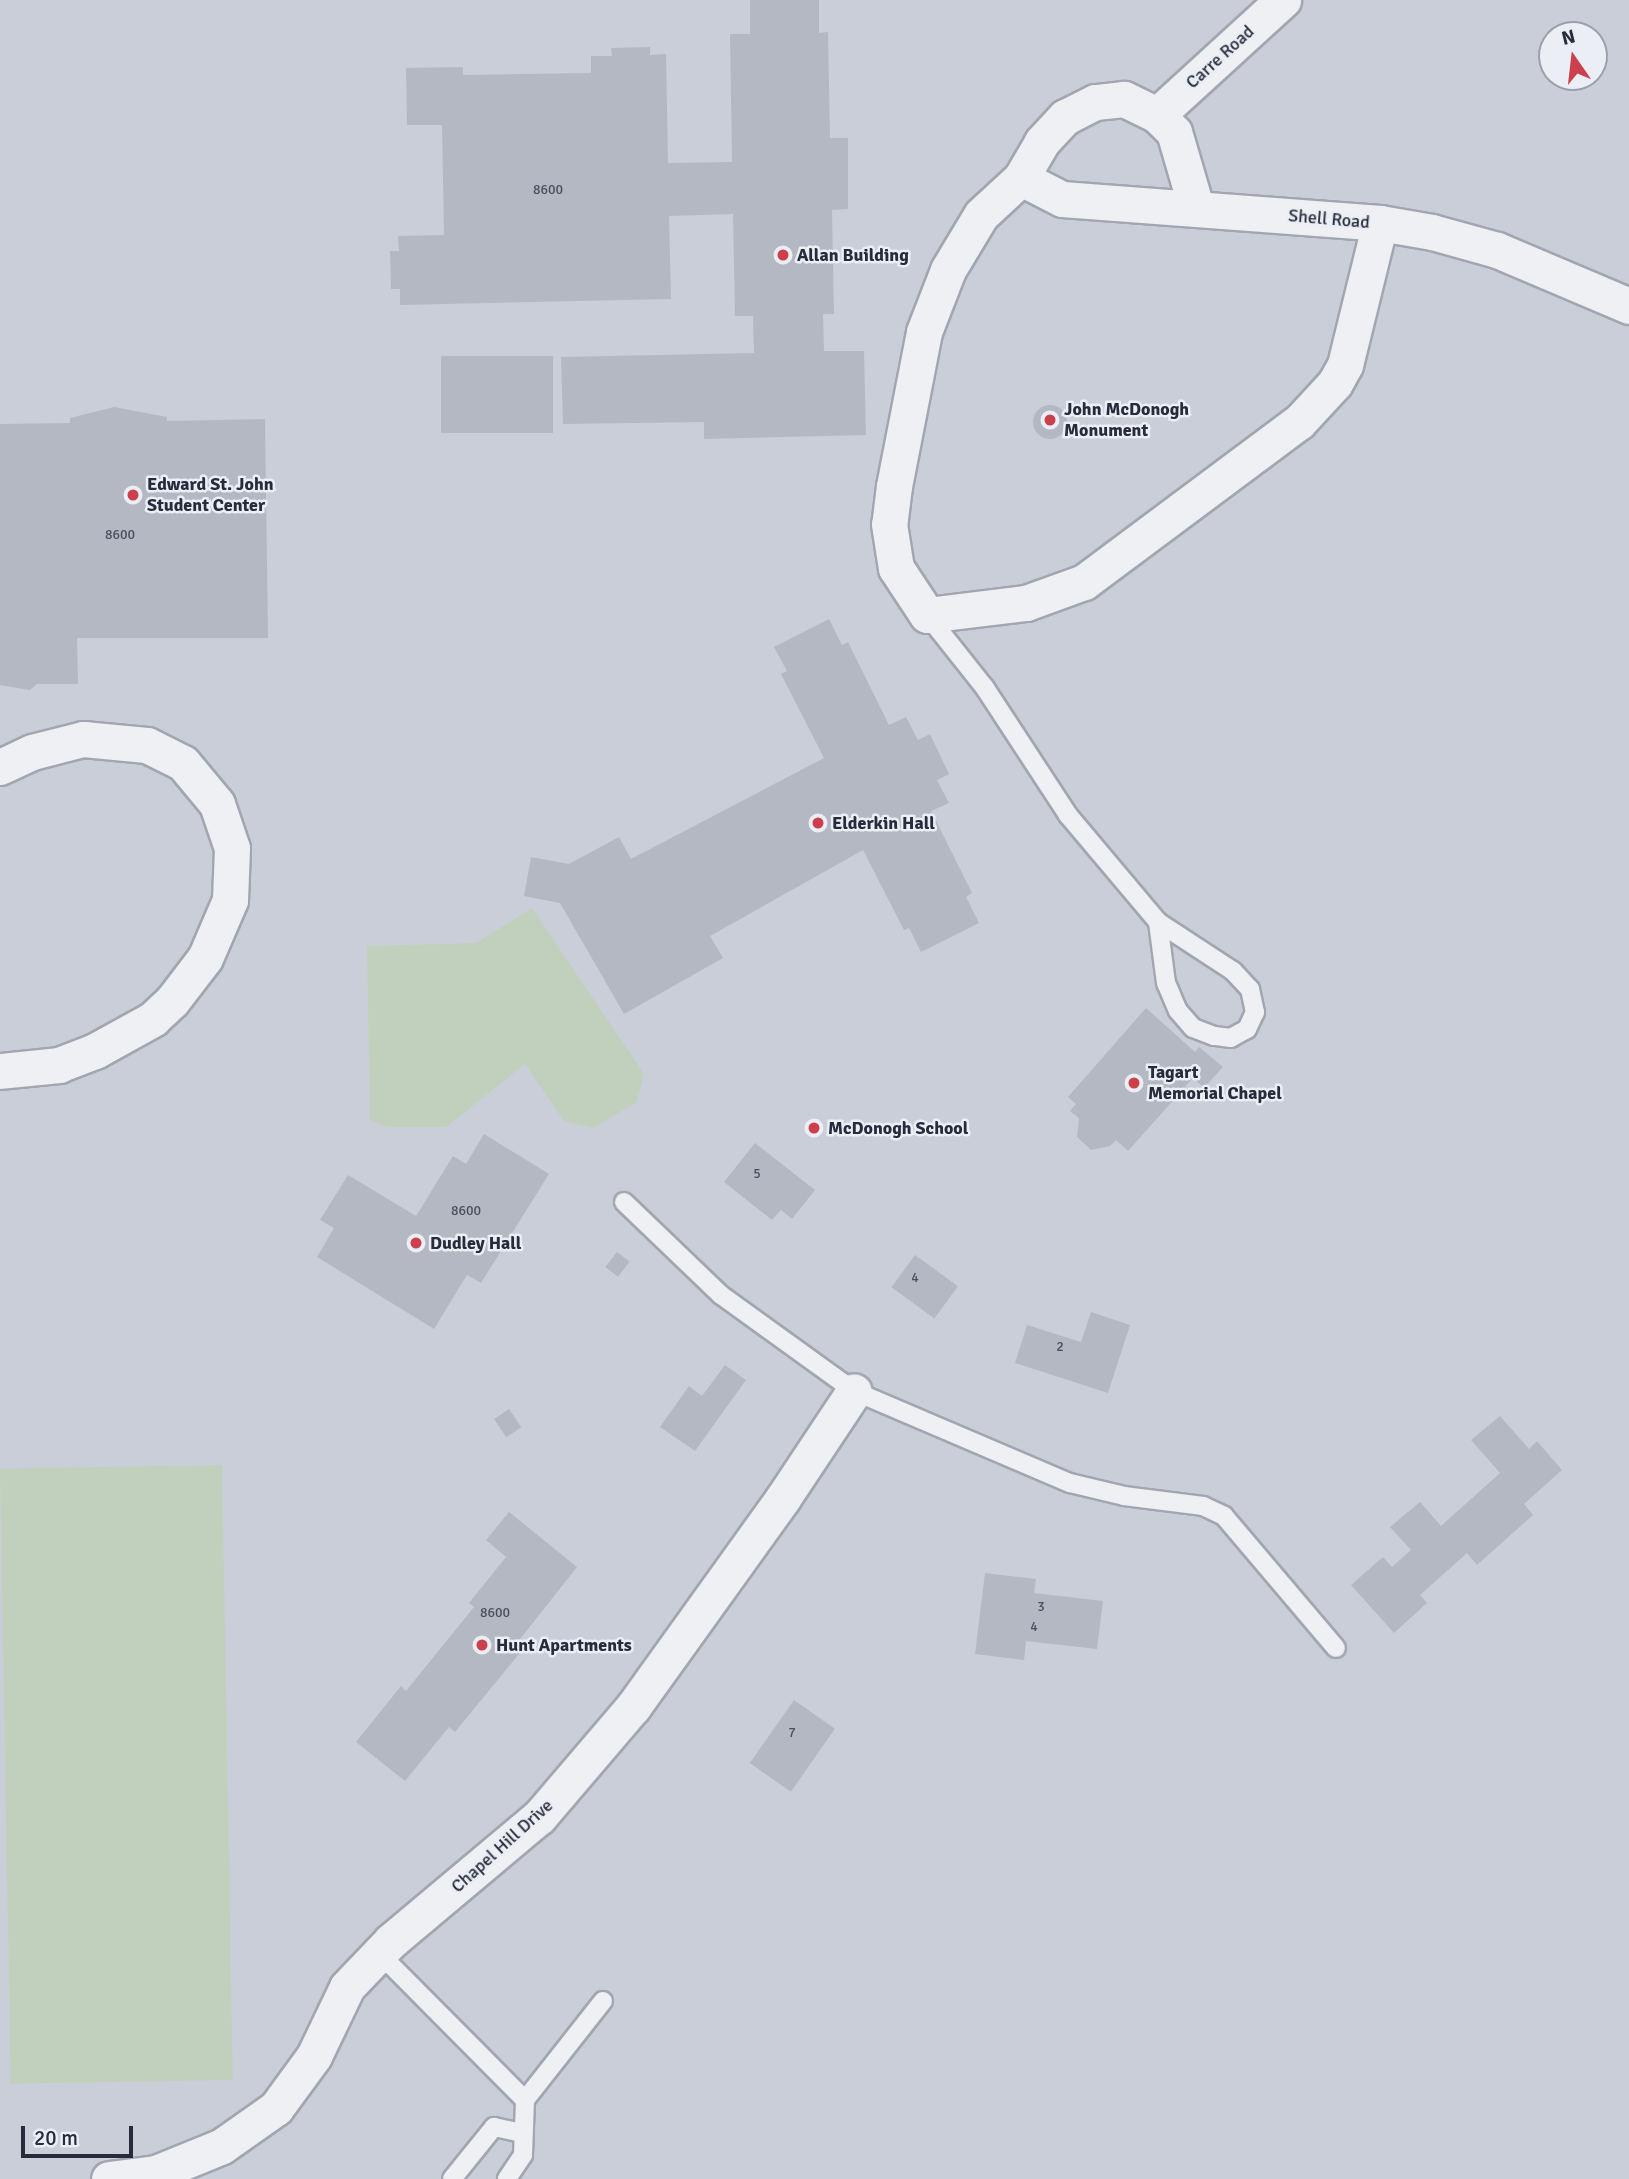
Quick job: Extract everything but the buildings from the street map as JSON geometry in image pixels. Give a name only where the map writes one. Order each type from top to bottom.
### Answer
[{"type":"street","name":"Carre Road","points":[[1157,115],[1283,0]]},
{"type":"street","points":[[1196,207],[1174,132],[1157,115],[1124,99],[1095,102],[1065,117],[1042,142],[1021,178],[975,226],[948,270],[924,332],[889,524],[896,568],[927,615],[1026,603],[1084,582],[1299,422],[1335,383],[1345,365],[1380,223]]},
{"type":"street","name":"Shell Road","points":[[1021,178],[1062,199],[1196,207],[1380,223],[1497,250],[1629,306]]},
{"type":"street","points":[[0,767],[33,752],[83,739],[147,745],[183,762],[217,804],[232,848],[230,900],[205,958],[172,1001],[153,1019],[95,1051],[59,1065],[0,1071]]},
{"type":"street","name":"Chapel Hill Drive","points":[[109,2179],[156,2173],[211,2150],[275,2108],[314,2056],[347,1987],[379,1953],[539,1816],[633,1707],[783,1499],[853,1391]]},
{"type":"lane","points":[[927,615],[985,688],[1068,815],[1158,922],[1233,971],[1250,989],[1255,1012],[1247,1029],[1231,1038],[1214,1036],[1193,1028],[1178,1011],[1166,983],[1158,922]]},
{"type":"lane","points":[[624,1202],[721,1295],[853,1391],[1070,1483],[1124,1496],[1203,1506],[1224,1516],[1336,1648]]},
{"type":"lane","points":[[379,1953],[525,2100]]},
{"type":"lane","points":[[507,2179],[523,2155],[525,2100],[603,2001]]},
{"type":"lane","points":[[452,2179],[494,2127],[523,2133]]},
{"type":"shaded area","name":"McDonogh School","points":[[0,0],[1629,0],[1629,2179],[0,2179]]},
{"type":"green space","points":[[532,908],[644,1074],[637,1102],[593,1128],[564,1121],[525,1064],[446,1127],[387,1127],[370,1120],[367,946],[476,943]]},
{"type":"green space","points":[[222,1465],[233,2080],[11,2084],[0,1469]]},
{"type":"place","name":"Allan Building","points":[[783,255]]},
{"type":"place","name":"John McDonogh Monument","points":[[1050,420]]},
{"type":"place","name":"Edward St. John Student Center","points":[[133,495]]},
{"type":"place","name":"Elderkin Hall","points":[[818,823]]},
{"type":"place","name":"Tagart Memorial Chapel","points":[[1134,1083]]},
{"type":"place","name":"McDonogh School","points":[[814,1128]]},
{"type":"place","name":"Dudley Hall","points":[[416,1243]]},
{"type":"place","name":"Hunt Apartments","points":[[482,1645]]}]
